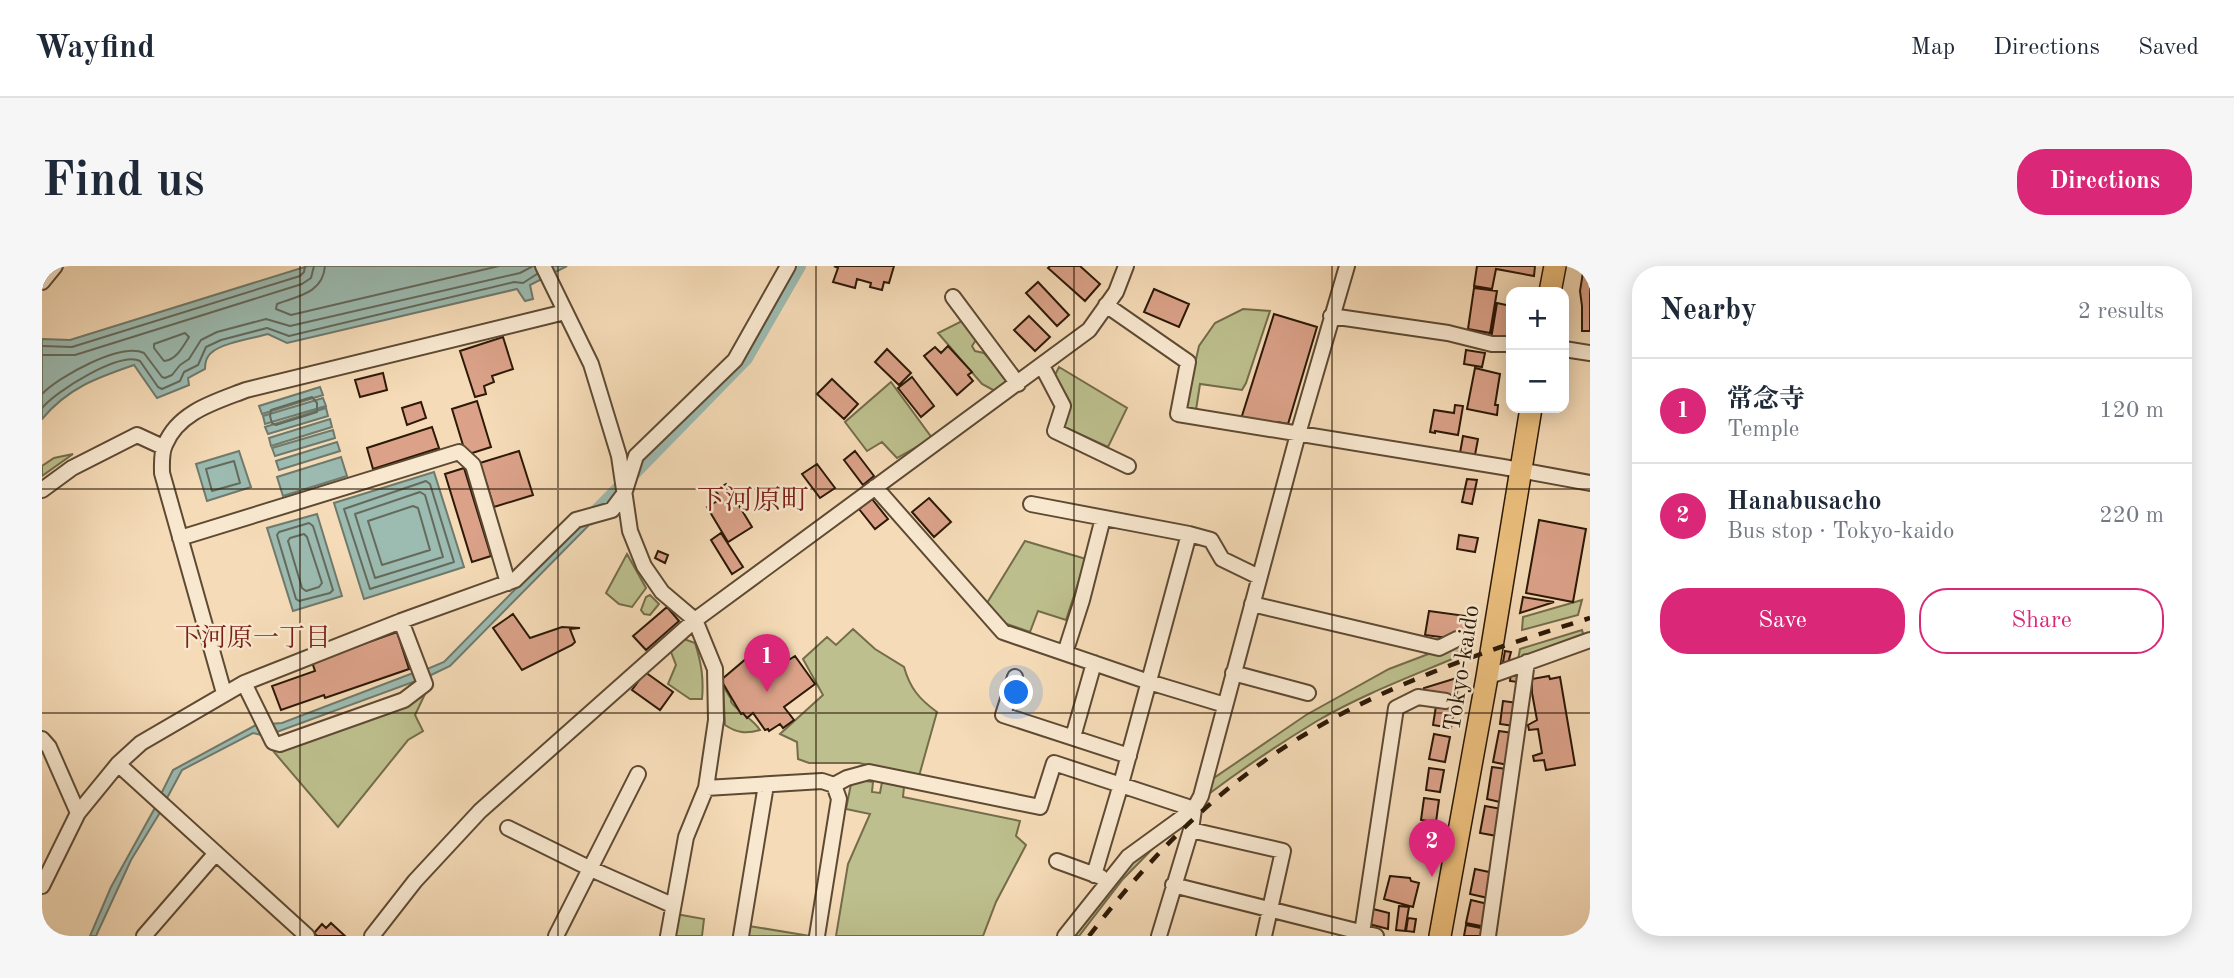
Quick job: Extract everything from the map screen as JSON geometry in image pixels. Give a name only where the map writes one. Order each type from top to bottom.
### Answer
[{"type":"highway","points":[[1551,287],[1555,266]]},
{"type":"highway","name":"Tokyo-kaido","points":[[1440,936],[1487,677],[1530,413]]},
{"type":"street","points":[[42,282],[55,266]]},
{"type":"street","points":[[543,266],[590,364],[619,456],[629,531],[644,566],[662,592],[695,620],[715,669],[716,720],[706,789],[686,837],[668,936]]},
{"type":"street","points":[[42,886],[78,813],[118,764],[141,743],[244,683],[401,621],[515,580],[576,520],[612,510],[624,494],[636,456],[735,360],[789,266]]},
{"type":"street","points":[[372,936],[415,881],[480,811],[695,620],[1089,330],[1116,292],[1126,266]]},
{"type":"street","points":[[1159,936],[1191,830],[1194,809],[1201,796],[1298,434],[1347,266]]},
{"type":"street","points":[[953,297],[1018,384]]},
{"type":"street","points":[[1106,306],[1188,362],[1178,414],[1590,483]]},
{"type":"street","points":[[224,693],[162,473],[163,447],[174,428],[187,416],[204,407],[246,390],[565,312]]},
{"type":"street","points":[[1331,316],[1448,333],[1492,344],[1506,344]]},
{"type":"street","points":[[1569,350],[1590,353]]},
{"type":"street","points":[[1042,366],[1063,406],[1055,431],[1128,466]]},
{"type":"street","points":[[42,490],[72,468],[137,435],[163,447]]},
{"type":"street","points":[[180,538],[459,452],[473,465],[508,583]]},
{"type":"street","points":[[875,487],[1003,632],[1225,705]]},
{"type":"street","points":[[1031,505],[1211,540],[1222,559],[1259,577]]},
{"type":"street","points":[[1065,653],[1103,518]]},
{"type":"street","points":[[1094,875],[1189,534]]},
{"type":"street","points":[[1252,604],[1439,648],[1457,639]]},
{"type":"street","points":[[244,683],[273,742],[281,744],[404,700],[425,684],[401,621]]},
{"type":"street","points":[[1487,677],[1590,640]]},
{"type":"street","points":[[1488,936],[1527,662]]},
{"type":"street","points":[[1073,737],[1094,663]]},
{"type":"street","points":[[1233,673],[1308,693]]},
{"type":"street","points":[[1015,677],[1003,715],[1129,755]]},
{"type":"street","points":[[1173,885],[1369,934],[1396,708],[1418,697],[1446,701]]},
{"type":"street","points":[[42,738],[49,747],[78,813]]},
{"type":"street","points":[[706,789],[822,781],[834,785],[869,772],[1040,807],[1054,763],[1194,809]]},
{"type":"street","points":[[118,764],[307,936]]},
{"type":"street","points":[[556,936],[638,774]]},
{"type":"street","points":[[741,936],[766,785]]},
{"type":"street","points":[[817,936],[839,799],[834,785]]},
{"type":"street","points":[[1065,936],[1128,857],[1194,809]]},
{"type":"street","points":[[508,828],[672,905]]},
{"type":"street","points":[[1191,830],[1283,851],[1264,936]]},
{"type":"street","points":[[145,936],[216,853]]},
{"type":"street","points":[[1057,861],[1109,880]]},
{"type":"green space","points":[[1243,309],[1270,311],[1242,390],[1200,384],[1196,410],[1185,408],[1199,346],[1215,323]]},
{"type":"green space","points":[[962,321],[976,340],[972,346],[975,351],[984,353],[1009,380],[995,391],[982,384],[938,333]]},
{"type":"green space","points":[[1059,367],[1127,408],[1108,447],[1062,426],[1070,402],[1055,375]]},
{"type":"green space","points":[[891,382],[932,438],[897,458],[882,442],[867,451],[845,422]]},
{"type":"green space","points":[[73,454],[42,476],[42,466],[54,458]]},
{"type":"green space","points":[[1025,541],[1086,559],[1066,620],[1038,611],[1030,632],[1004,623],[987,603]]},
{"type":"green space","points":[[627,554],[646,588],[632,607],[619,604],[606,593]]},
{"type":"green space","points":[[650,595],[659,604],[650,615],[641,610],[646,597]]},
{"type":"green space","points":[[1582,600],[1578,615],[1522,630],[1523,617]]},
{"type":"green space","points":[[853,629],[875,649],[904,667],[916,692],[937,712],[919,776],[859,763],[809,763],[798,759],[797,742],[780,734],[823,695],[803,659],[827,637],[836,645]]},
{"type":"green space","points":[[1582,630],[1584,637],[1518,660],[1520,649]]},
{"type":"green space","points":[[684,639],[695,643],[702,677],[702,699],[690,699],[668,684],[676,665],[671,652]]},
{"type":"green space","points":[[1468,639],[1464,654],[1335,711],[1275,748],[1206,796],[1211,780],[1306,715],[1389,669]]},
{"type":"green space","points":[[723,686],[731,702],[760,730],[742,732],[725,725]]},
{"type":"green space","points":[[425,694],[415,715],[423,731],[408,740],[338,827],[274,752],[404,705]]},
{"type":"green space","points":[[852,779],[873,782],[872,792],[880,793],[882,782],[904,787],[903,797],[1020,821],[1016,836],[1026,845],[996,902],[983,936],[836,936],[848,864],[870,814],[846,809]]},
{"type":"green space","points":[[1169,832],[1123,879],[1079,936],[1070,936],[1134,859]]},
{"type":"green space","points":[[676,914],[704,919],[702,936],[672,936]]},
{"type":"green space","points":[[749,926],[810,936],[747,936]]},
{"type":"water","points":[[308,266],[567,266],[530,285],[533,299],[525,301],[517,289],[287,343],[268,334],[230,344],[209,355],[205,369],[188,378],[189,385],[157,398],[134,365],[84,385],[62,399],[42,419],[42,339],[70,340]]},
{"type":"water","points":[[320,387],[323,395],[262,414],[259,406]]},
{"type":"water","points":[[323,398],[326,406],[265,424],[263,416]]},
{"type":"water","points":[[326,408],[328,416],[268,434],[265,427]]},
{"type":"water","points":[[330,419],[332,427],[271,446],[269,438]]},
{"type":"water","points":[[333,430],[335,438],[275,456],[272,448]]},
{"type":"water","points":[[337,442],[340,451],[279,470],[276,461]]},
{"type":"water","points":[[239,451],[251,487],[207,501],[196,464]]},
{"type":"water","points":[[341,457],[347,476],[283,496],[277,477]]},
{"type":"water","points":[[434,472],[464,567],[364,599],[334,503]]},
{"type":"water","points":[[317,514],[342,596],[293,611],[267,528]]},
{"type":"water","points":[[582,521],[593,521],[450,666],[429,676],[427,669],[444,662]]},
{"type":"water","points":[[413,673],[416,681],[274,733],[269,724],[282,723]]},
{"type":"water","points":[[256,725],[261,735],[253,733],[182,770],[166,800],[161,794],[173,770]]},
{"type":"water","points":[[156,806],[161,811],[131,860],[96,936],[90,936],[111,887]]},
{"type":"building","points":[[834,266],[894,266],[889,283],[884,282],[882,290],[857,279],[855,288],[833,282],[838,268]]},
{"type":"building","points":[[1080,266],[1100,284],[1085,301],[1048,268]]},
{"type":"building","points":[[1477,266],[1535,266],[1534,276],[1496,269],[1492,289],[1474,286]]},
{"type":"building","points":[[1584,266],[1590,266],[1590,331],[1582,331],[1580,291]]},
{"type":"building","points":[[1038,282],[1069,315],[1057,326],[1026,293]]},
{"type":"building","points":[[1474,288],[1497,291],[1490,333],[1468,329]]},
{"type":"building","points":[[1154,289],[1189,304],[1179,327],[1144,312]]},
{"type":"building","points":[[1497,303],[1506,305],[1506,339],[1491,339]]},
{"type":"building","points":[[1274,314],[1317,327],[1288,424],[1278,422],[1276,425],[1241,419]]},
{"type":"building","points":[[1029,316],[1050,337],[1035,351],[1014,330]]},
{"type":"building","points":[[503,337],[513,369],[492,376],[494,382],[484,386],[486,394],[475,397],[460,351]]},
{"type":"building","points":[[948,346],[972,372],[968,375],[973,381],[957,395],[924,356],[935,347],[941,353]]},
{"type":"building","points":[[887,349],[911,373],[899,385],[875,362]]},
{"type":"building","points":[[1466,350],[1485,353],[1482,367],[1464,364]]},
{"type":"building","points":[[1475,368],[1500,374],[1495,405],[1498,405],[1497,415],[1467,409]]},
{"type":"building","points":[[383,373],[387,390],[360,397],[355,380]]},
{"type":"building","points":[[912,377],[934,406],[921,417],[898,388]]},
{"type":"building","points":[[832,379],[858,404],[844,419],[817,394]]},
{"type":"building","points":[[477,401],[491,447],[466,455],[452,409]]},
{"type":"building","points":[[421,402],[426,418],[407,425],[402,408]]},
{"type":"building","points":[[1455,405],[1463,406],[1458,435],[1430,432],[1434,410],[1454,413]]},
{"type":"building","points":[[432,427],[439,448],[373,469],[367,448]]},
{"type":"building","points":[[1463,436],[1478,439],[1475,455],[1460,453]]},
{"type":"building","points":[[519,451],[533,495],[494,507],[480,463]]},
{"type":"building","points":[[855,451],[874,476],[863,485],[844,460]]},
{"type":"building","points":[[817,464],[835,488],[820,498],[802,474]]},
{"type":"building","points":[[464,468],[491,556],[472,562],[445,474]]},
{"type":"building","points":[[1467,479],[1477,480],[1472,504],[1462,502]]},
{"type":"building","points":[[726,484],[752,527],[728,542],[707,507],[721,499],[715,490]]},
{"type":"building","points":[[929,498],[951,522],[934,537],[912,512]]},
{"type":"building","points":[[872,499],[888,519],[875,529],[859,509]]},
{"type":"building","points":[[1539,520],[1586,529],[1573,602],[1526,593]]},
{"type":"building","points":[[721,533],[743,567],[732,574],[711,540]]},
{"type":"building","points":[[1459,535],[1478,538],[1475,552],[1457,549]]},
{"type":"building","points":[[658,551],[668,555],[665,563],[655,558]]},
{"type":"building","points":[[1523,597],[1554,602],[1520,613]]},
{"type":"building","points":[[667,607],[679,621],[646,650],[633,636]]},
{"type":"building","points":[[1429,611],[1466,616],[1465,631],[1448,638],[1425,635]]},
{"type":"building","points":[[513,614],[530,638],[562,627],[580,628],[570,629],[575,642],[572,645],[522,670],[493,628]]},
{"type":"building","points":[[397,632],[409,669],[281,710],[272,686],[315,671],[312,662]]},
{"type":"building","points":[[1505,651],[1511,652],[1508,663],[1503,662]]},
{"type":"building","points":[[783,656],[787,661],[795,656],[815,684],[784,707],[794,720],[783,728],[780,724],[769,731],[765,730],[753,713],[747,718],[741,714],[721,680],[747,658],[765,678],[772,672],[768,667]]},
{"type":"building","points":[[645,672],[673,692],[660,710],[632,690]]},
{"type":"building","points":[[1511,672],[1519,673],[1517,682],[1510,681]]},
{"type":"building","points":[[1549,676],[1550,679],[1560,677],[1575,765],[1546,770],[1544,760],[1534,761],[1533,756],[1542,753],[1538,729],[1529,730],[1528,725],[1537,720],[1532,679]]},
{"type":"building","points":[[1460,677],[1456,698],[1423,692],[1424,688]]},
{"type":"building","points":[[1503,701],[1518,703],[1514,726],[1500,724]]},
{"type":"building","points":[[1436,706],[1454,709],[1451,728],[1433,725]]},
{"type":"building","points":[[1499,731],[1513,733],[1508,765],[1493,762]]},
{"type":"building","points":[[1434,734],[1450,737],[1445,762],[1429,759]]},
{"type":"building","points":[[1492,767],[1507,769],[1504,803],[1487,799]]},
{"type":"building","points":[[1429,768],[1444,770],[1440,792],[1426,790]]},
{"type":"building","points":[[1424,798],[1439,800],[1436,822],[1421,820]]},
{"type":"building","points":[[1485,806],[1502,809],[1497,836],[1480,833]]},
{"type":"building","points":[[1475,869],[1494,873],[1488,898],[1470,894]]},
{"type":"building","points":[[1390,876],[1410,878],[1411,881],[1419,883],[1413,907],[1384,899]]},
{"type":"building","points":[[1471,900],[1488,904],[1486,927],[1466,923]]},
{"type":"building","points":[[1399,906],[1409,907],[1405,931],[1396,930]]},
{"type":"building","points":[[1369,908],[1389,913],[1388,929],[1365,923]]},
{"type":"building","points":[[1408,918],[1416,919],[1414,932],[1406,931]]},
{"type":"building","points":[[331,923],[345,936],[317,936],[314,933],[322,924],[326,928]]},
{"type":"building","points":[[1466,925],[1486,929],[1485,936],[1464,936]]},
{"type":"waterway","points":[[589,519],[746,358],[799,266]]},
{"type":"railway","points":[[1089,936],[1146,867],[1210,804],[1294,741],[1375,697],[1417,679],[1503,646],[1590,618]]},
{"type":"place","name":"常念寺","points":[[767,692]]},
{"type":"place","name":"Hanabusacho","points":[[1432,877]]},
{"type":"district","name":"下河原町","points":[[753,499]]},
{"type":"district","name":"下河原一丁目","points":[[253,637]]}]
